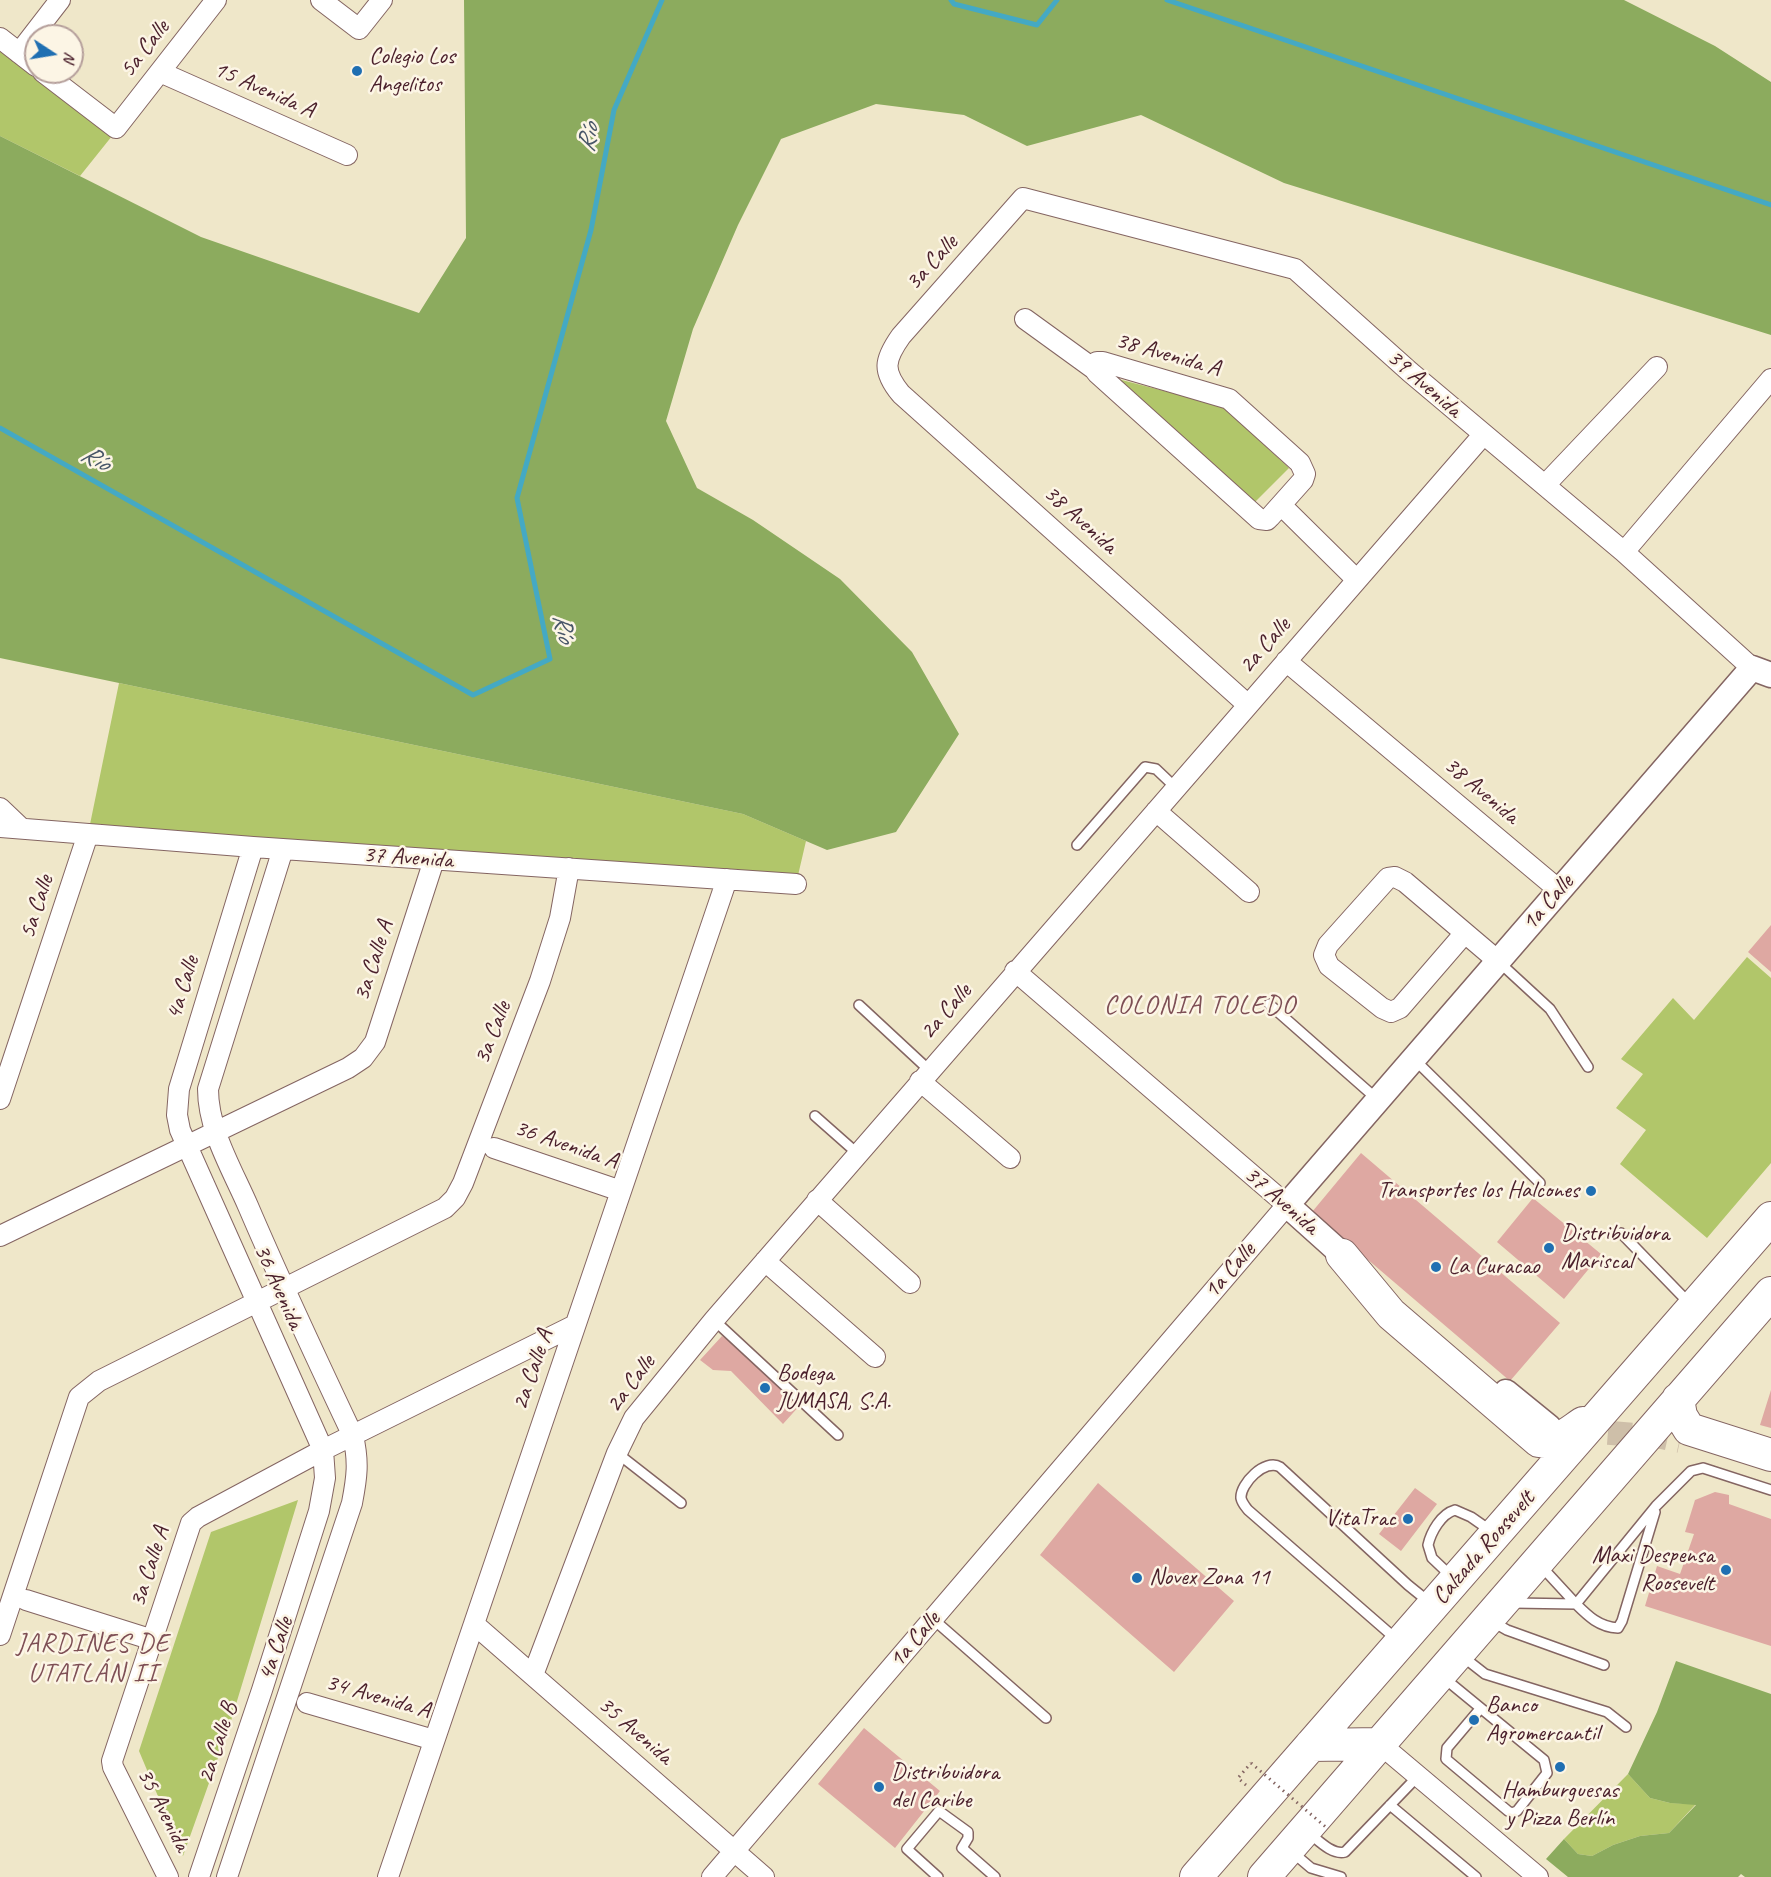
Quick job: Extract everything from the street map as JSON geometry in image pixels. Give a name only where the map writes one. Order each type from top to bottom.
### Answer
[{"type":"highway","name":"Calzada Roosevelt","points":[[1196,1877],[1771,1218]]},
{"type":"highway","points":[[1342,1255],[1391,1314],[1539,1441],[1549,1443],[1560,1439],[1603,1409]]},
{"type":"highway","name":"Calzada Roosevelt","points":[[1264,1877],[1307,1836],[1380,1744],[1771,1293]]},
{"type":"highway","points":[[1678,1399],[1681,1416],[1689,1430],[1771,1455]]},
{"type":"highway","points":[[1311,1745],[1380,1744]]},
{"type":"street","points":[[19,53],[60,0]]},
{"type":"street","name":"5a Calle","points":[[58,84],[114,128],[118,127],[216,0]]},
{"type":"street","points":[[321,0],[359,29],[382,0]]},
{"type":"street","points":[[0,38],[24,57]]},
{"type":"street","name":"15 Avenida A","points":[[160,72],[347,155]]},
{"type":"street","name":"3a Calle","points":[[887,366],[891,350],[901,336],[1023,198]]},
{"type":"street","name":"39 Avenida","points":[[1023,198],[1295,269],[1483,435],[1624,552],[1761,671]]},
{"type":"street","points":[[1025,319],[1095,369]]},
{"type":"street","name":"38 Avenida A","points":[[1097,362],[1228,399],[1300,463],[1303,469],[1305,474],[1303,480],[1281,505],[1267,520],[1259,519],[1097,373],[1095,369],[1097,362]]},
{"type":"street","name":"38 Avenida","points":[[887,366],[892,383],[902,394],[1248,705]]},
{"type":"street","points":[[1545,485],[1657,368]]},
{"type":"street","points":[[1624,552],[1771,380]]},
{"type":"street","name":"2a Calle","points":[[533,1675],[617,1453],[634,1418],[817,1200],[1483,435]]},
{"type":"street","points":[[1281,505],[1356,579]]},
{"type":"street","name":"38 Avenida","points":[[1286,661],[1559,890]]},
{"type":"street","name":"1a Calle","points":[[712,1877],[1559,890],[1761,671]]},
{"type":"street","points":[[0,808],[21,828]]},
{"type":"street","points":[[1156,811],[1249,892]]},
{"type":"street","name":"37 Avenida","points":[[0,827],[796,885]]},
{"type":"street","name":"5a Calle","points":[[0,1099],[87,834]]},
{"type":"street","name":"4a Calle","points":[[186,1144],[177,1115],[179,1089],[253,847]]},
{"type":"street","points":[[216,1132],[208,1102],[208,1089],[284,849]]},
{"type":"street","name":"3a Calle A","points":[[0,1236],[186,1144],[216,1132],[348,1068],[363,1058],[375,1042],[434,860]]},
{"type":"street","name":"3a Calle","points":[[284,1289],[445,1208],[455,1198],[463,1183],[540,981],[560,918],[569,868]]},
{"type":"street","points":[[1464,934],[1400,1008],[1391,1012],[1382,1008],[1329,966],[1324,955],[1328,945],[1388,878],[1395,877],[1405,882],[1498,961]]},
{"type":"street","name":"2a Calle A","points":[[388,1877],[727,879]]},
{"type":"street","name":"37 Avenida","points":[[1015,971],[1342,1255],[1549,1427]]},
{"type":"street","points":[[925,1076],[1010,1158]]},
{"type":"street","name":"36 Avenida","points":[[216,1132],[284,1289],[352,1436]]},
{"type":"street","name":"36 Avenida","points":[[186,1144],[323,1450]]},
{"type":"street","name":"36 Avenida A","points":[[494,1148],[621,1191]]},
{"type":"street","points":[[817,1200],[910,1283]]},
{"type":"street","points":[[765,1261],[875,1357]]},
{"type":"street","points":[[0,1635],[78,1397],[99,1381],[284,1289]]},
{"type":"street","name":"3a Calle A","points":[[113,1767],[114,1753],[191,1523],[198,1517],[323,1450],[575,1325]]},
{"type":"street","name":"4a Calle","points":[[227,1877],[352,1503],[357,1480],[358,1458],[352,1436]]},
{"type":"street","points":[[1680,1441],[1771,1468]]},
{"type":"street","name":"2a Calle B","points":[[200,1877],[321,1503],[325,1478],[323,1450]]},
{"type":"street","points":[[13,1597],[153,1640]]},
{"type":"street","name":"35 Avenida","points":[[474,1624],[764,1877]]},
{"type":"street","name":"34 Avenida A","points":[[262,1690],[287,1697]]},
{"type":"street","name":"34 Avenida A","points":[[307,1703],[434,1740]]},
{"type":"street","points":[[1380,1744],[1538,1877]]},
{"type":"street","name":"35 Avenida","points":[[113,1767],[168,1877]]},
{"type":"lane","points":[[1077,846],[1145,767],[1156,769],[1176,788]]},
{"type":"lane","points":[[1498,961],[1550,1009],[1588,1067]]},
{"type":"lane","points":[[1269,1004],[1378,1100]]},
{"type":"lane","points":[[860,1005],[925,1076]]},
{"type":"lane","points":[[1414,1059],[1539,1183]]},
{"type":"lane","points":[[815,1116],[858,1154]]},
{"type":"lane","points":[[1621,1233],[1694,1308]]},
{"type":"lane","points":[[714,1320],[838,1436]]},
{"type":"lane","points":[[617,1453],[681,1503]]},
{"type":"lane","points":[[1400,1643],[1248,1510],[1241,1496],[1251,1477],[1265,1465],[1280,1467],[1434,1605]]},
{"type":"lane","points":[[1604,1665],[1507,1630],[1495,1611],[1576,1604],[1656,1506],[1696,1468],[1710,1470],[1771,1490]]},
{"type":"lane","points":[[1537,1562],[1590,1619],[1618,1628],[1622,1622],[1656,1506]]},
{"type":"lane","points":[[1455,1580],[1432,1558],[1428,1545],[1432,1532],[1443,1517],[1455,1510],[1471,1517],[1495,1534]]},
{"type":"lane","points":[[933,1619],[1046,1718]]},
{"type":"lane","points":[[1449,1664],[1480,1709],[1544,1760],[1547,1766],[1547,1773],[1517,1811],[1508,1811],[1446,1759],[1448,1748],[1480,1709]]},
{"type":"lane","points":[[1449,1664],[1607,1712],[1626,1726]]},
{"type":"lane","points":[[1307,1836],[1333,1851],[1345,1852],[1418,1776]]},
{"type":"lane","points":[[1390,1805],[1476,1877]]},
{"type":"lane","points":[[938,1877],[907,1849],[939,1811],[968,1832],[968,1838],[962,1848],[995,1877]]},
{"type":"lane","points":[[1307,1836],[1311,1868],[1328,1875],[1341,1877]]},
{"type":"path","points":[[1238,1778],[1251,1762],[1307,1836]]},
{"type":"green space","points":[[464,0],[1624,0],[1715,46],[1771,82],[1771,335],[1284,183],[1141,115],[1027,146],[964,115],[876,104],[781,139],[738,225],[693,329],[666,421],[697,488],[753,520],[840,579],[912,652],[959,734],[896,832],[827,850],[743,814],[0,658],[0,136],[201,237],[419,313],[466,238]]},
{"type":"green space","points":[[0,51],[24,69],[24,84],[43,84],[112,136],[80,176],[0,136]]},
{"type":"green space","points":[[1114,378],[1222,406],[1289,468],[1253,504]]},
{"type":"green space","points":[[119,683],[743,814],[806,841],[796,884],[88,834]]},
{"type":"green space","points":[[1747,957],[1771,978],[1771,1163],[1707,1238],[1620,1164],[1646,1130],[1616,1108],[1643,1074],[1621,1059],[1673,998],[1694,1020]]},
{"type":"green space","points":[[298,1500],[230,1724],[183,1856],[139,1751],[211,1532]]},
{"type":"green space","points":[[1676,1661],[1771,1694],[1771,1877],[1745,1877],[1741,1874],[1738,1877],[1568,1877],[1546,1859],[1564,1839],[1578,1854],[1592,1856],[1613,1845],[1640,1836],[1669,1833],[1696,1805],[1670,1803],[1650,1798],[1628,1774],[1657,1712]]},
{"type":"green space","points":[[1628,1774],[1650,1798],[1670,1803],[1696,1804],[1669,1833],[1640,1836],[1613,1845],[1592,1856],[1578,1854],[1564,1839]]},
{"type":"building","points":[[1771,925],[1771,972],[1748,952]]},
{"type":"building","name":"La Curacao","points":[[1361,1153],[1560,1323],[1510,1381],[1312,1212]]},
{"type":"building","name":"Distribuidora Mariscal","points":[[1533,1198],[1601,1254],[1564,1299],[1497,1242]]},
{"type":"building","name":"Bodega JUMASA, S.A.","points":[[722,1336],[744,1352],[801,1404],[783,1424],[731,1371],[713,1370],[700,1360]]},
{"type":"building","points":[[1771,1390],[1771,1428],[1760,1425]]},
{"type":"building","name":"Novex Zona 11","points":[[1098,1483],[1234,1601],[1174,1672],[1040,1555]]},
{"type":"building","name":"VitaTrac","points":[[1415,1488],[1437,1504],[1401,1551],[1379,1534]]},
{"type":"building","name":"Maxi Despensa Roosevelt","points":[[1715,1492],[1729,1495],[1729,1504],[1771,1519],[1771,1646],[1645,1606],[1657,1566],[1680,1574],[1694,1534],[1685,1532],[1695,1500]]},
{"type":"building","name":"Distribuidora del Caribe","points":[[864,1728],[940,1791],[895,1848],[818,1784]]},
{"type":"waterway","name":"Río","points":[[0,428],[473,695],[550,659],[517,498],[591,230],[614,110],[662,0]]},
{"type":"waterway","points":[[951,0],[954,4],[1037,25],[1057,0]]},
{"type":"waterway","points":[[1167,0],[1771,205]]},
{"type":"tunnel","points":[[1572,1430],[1662,1437],[1680,1441]]},
{"type":"place","name":"Colegio Los Angelitos","points":[[357,71]]},
{"type":"place","name":"Transportes los Halcones","points":[[1591,1191]]},
{"type":"place","name":"Distribuidora Mariscal","points":[[1549,1248]]},
{"type":"place","name":"La Curacao","points":[[1436,1267]]},
{"type":"place","name":"Bodega JUMASA, S.A.","points":[[765,1388]]},
{"type":"place","name":"VitaTrac","points":[[1408,1519]]},
{"type":"place","name":"Maxi Despensa Roosevelt","points":[[1726,1570]]},
{"type":"place","name":"Novex Zona 11","points":[[1137,1578]]},
{"type":"place","name":"Banco Agromercantil","points":[[1474,1720]]},
{"type":"place","name":"Hamburguesas y Pizza Berlín","points":[[1560,1767]]},
{"type":"place","name":"Distribuidora del Caribe","points":[[879,1787]]},
{"type":"district","name":"COLONIA TOLEDO","points":[[1200,1006]]},
{"type":"district","name":"JARDINES DE UTATLÁN II","points":[[93,1659]]}]
